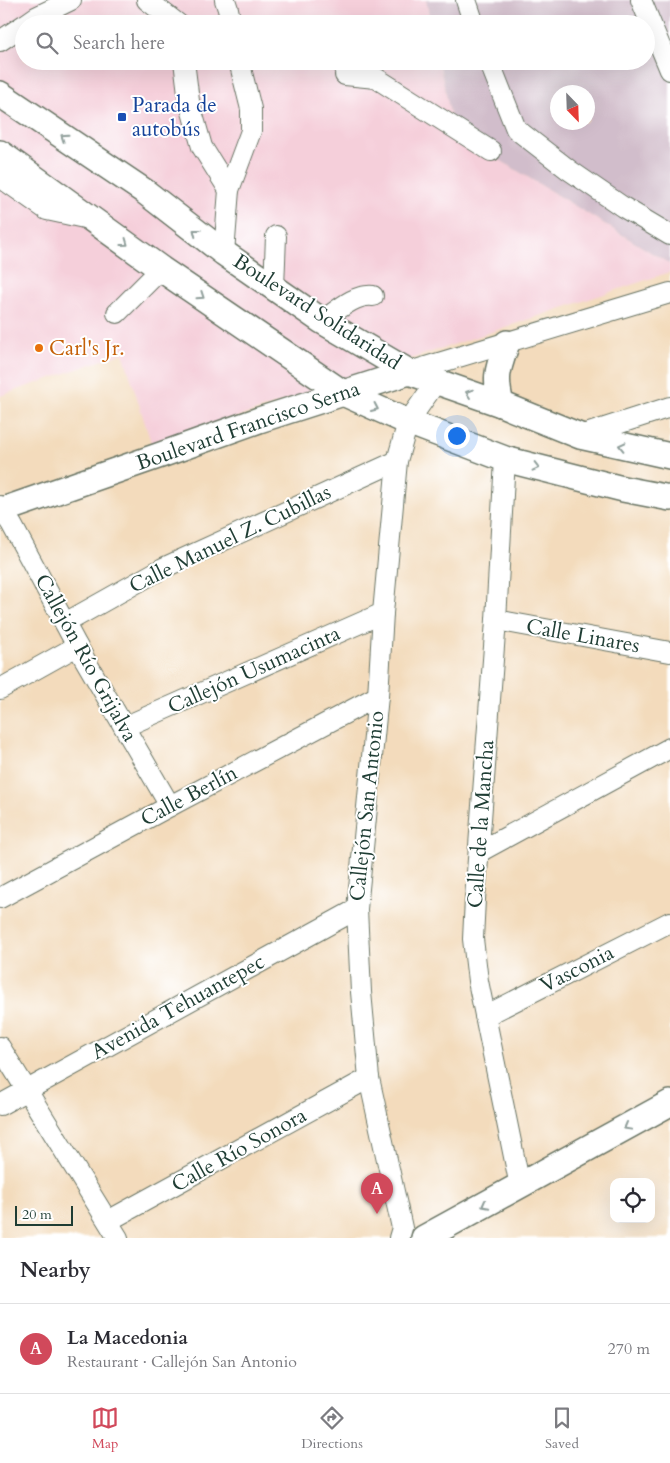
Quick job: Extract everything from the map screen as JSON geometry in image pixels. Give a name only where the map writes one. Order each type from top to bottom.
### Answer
[{"type":"main road","name":"Boulevard Solidaridad","points":[[0,94],[144,192],[224,253],[322,320],[409,372],[501,404],[580,436],[670,456]]},
{"type":"main road","points":[[0,152],[161,269],[343,393],[408,422],[505,459],[623,489],[670,498]]},
{"type":"main road","points":[[501,404],[496,376],[506,343]]},
{"type":"main road","name":"Boulevard Francisco Serna","points":[[1,509],[258,420],[409,372]]},
{"type":"main road","points":[[424,1238],[670,1103]]},
{"type":"street","points":[[40,15],[71,0]]},
{"type":"street","points":[[147,0],[166,15]]},
{"type":"street","points":[[225,0],[229,15]]},
{"type":"street","points":[[466,0],[471,15]]},
{"type":"street","points":[[641,0],[647,15]]},
{"type":"street","points":[[0,41],[15,31]]},
{"type":"street","points":[[655,34],[670,70]]},
{"type":"street","points":[[185,70],[189,101],[202,147],[229,190]]},
{"type":"street","points":[[224,253],[229,190],[251,130],[251,109],[241,70]]},
{"type":"street","points":[[493,70],[516,129],[585,181],[623,207],[670,235]]},
{"type":"street","points":[[345,75],[376,78],[491,151]]},
{"type":"street","points":[[0,177],[47,210],[93,220]]},
{"type":"street","points":[[274,287],[276,236]]},
{"type":"street","points":[[117,313],[161,269]]},
{"type":"street","name":"Boulevard Francisco Serna","points":[[409,372],[670,293]]},
{"type":"street","points":[[322,320],[357,298],[366,295],[373,296]]},
{"type":"street","name":"Callejón San Antonio","points":[[399,1238],[402,1228],[369,1078],[361,992],[357,910],[378,696],[383,613],[397,461],[408,422],[436,382]]},
{"type":"street","points":[[580,436],[670,407]]},
{"type":"street","name":"Calle de la Mancha","points":[[505,459],[496,620],[473,939],[478,981],[520,1186]]},
{"type":"street","name":"Calle Manuel Z. Cubillas","points":[[65,623],[163,568],[397,461]]},
{"type":"street","name":"Callejón Río Grijalva","points":[[1,509],[12,525],[77,646],[170,806]]},
{"type":"street","name":"Callejón Usumacinta","points":[[124,727],[383,613]]},
{"type":"street","name":"Calle Linares","points":[[496,620],[670,652]]},
{"type":"street","points":[[0,689],[77,646]]},
{"type":"street","name":"Calle Berlín","points":[[0,898],[378,696]]},
{"type":"street","points":[[479,852],[670,748]]},
{"type":"street","name":"Avenida Tehuantepec","points":[[0,1105],[357,910]]},
{"type":"street","name":"Vasconia","points":[[485,1016],[670,922]]},
{"type":"street","points":[[0,1047],[113,1230]]},
{"type":"street","name":"Calle Río Sonora","points":[[113,1230],[369,1078]]},
{"type":"shaded area","points":[[0,0],[426,0],[429,15],[15,15],[15,70],[441,70],[454,132],[670,264],[670,272],[152,446],[123,353],[0,396]]},
{"type":"shaded area","points":[[426,0],[670,0],[670,264],[454,132],[441,70],[655,70],[655,15],[429,15]]},
{"type":"place","name":"Parada de autobús","points":[[122,117]]},
{"type":"place","name":"Carl's Jr.","points":[[39,348]]},
{"type":"place","name":"La Macedonia","points":[[377,1214]]}]
